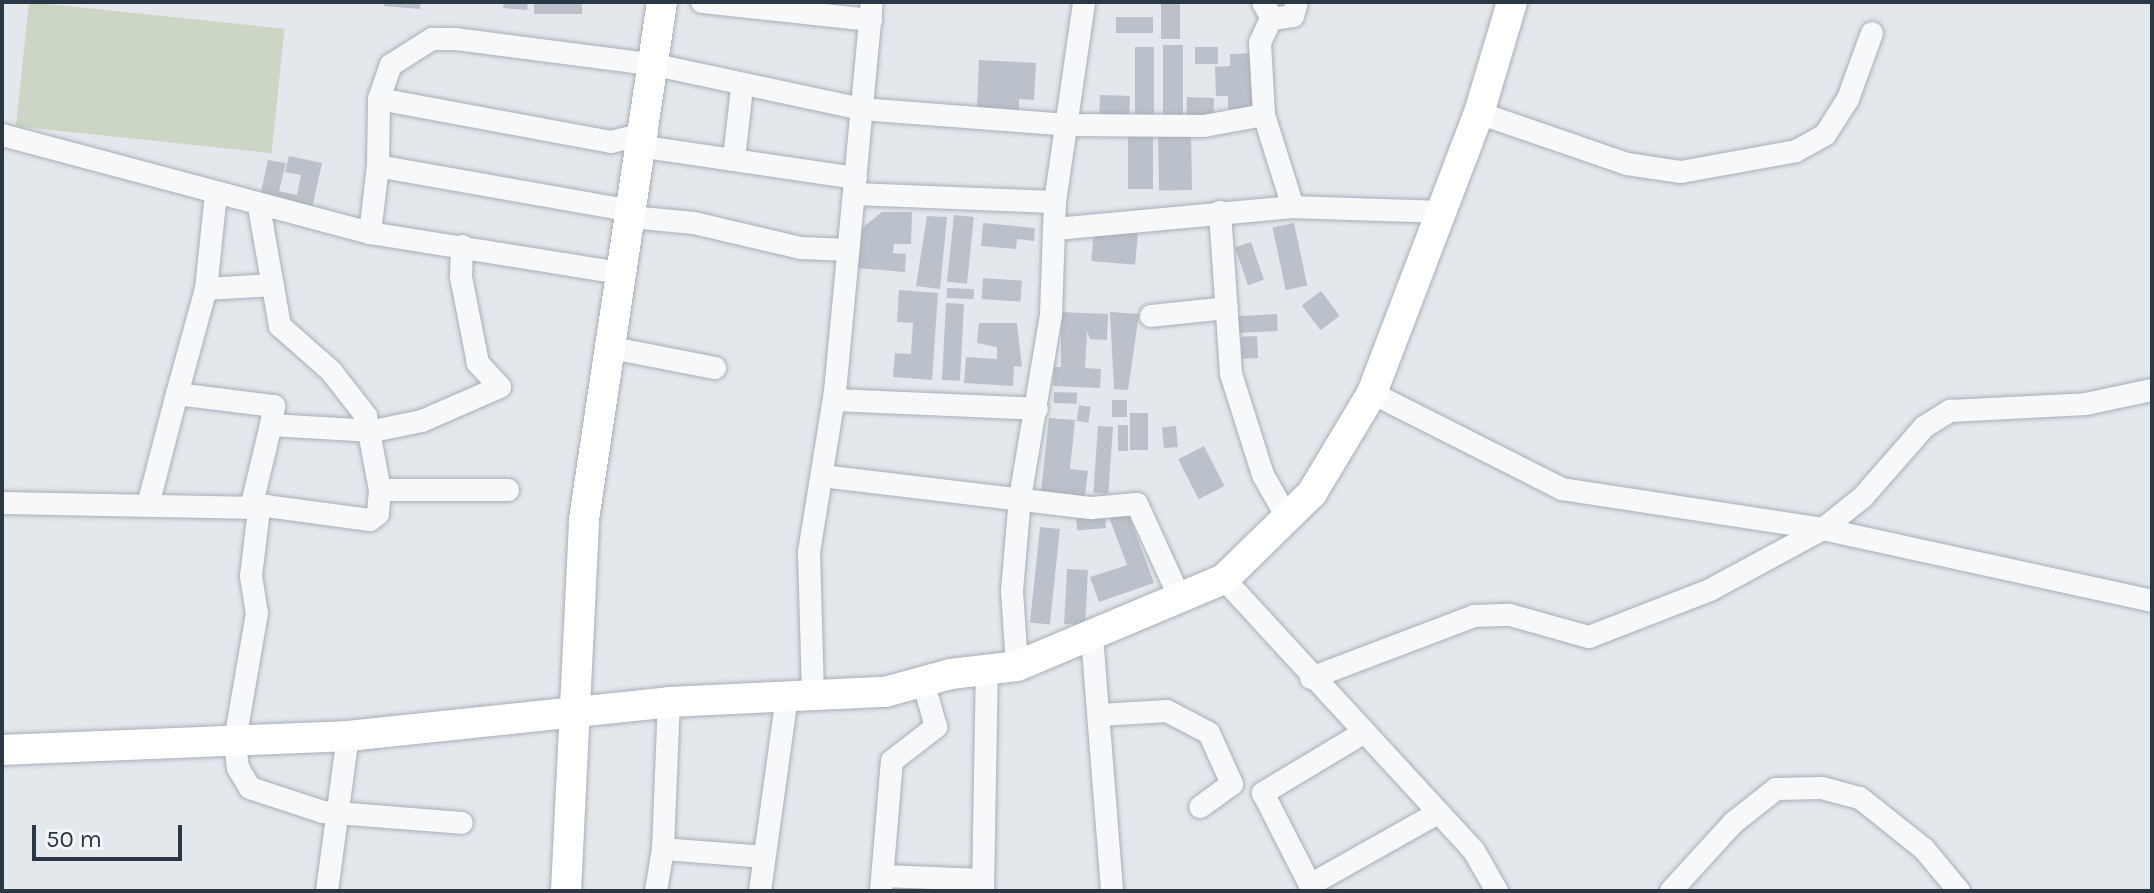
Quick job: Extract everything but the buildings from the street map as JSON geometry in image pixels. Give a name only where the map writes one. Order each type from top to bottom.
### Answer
[{"type":"street","points":[[566,891],[577,715],[584,519],[607,347],[646,140],[662,2]]},
{"type":"street","points":[[702,2],[872,11],[834,400],[809,552],[800,695],[764,857],[760,891]]},
{"type":"street","points":[[1017,666],[1012,591],[1020,498],[1037,409],[1056,229],[1055,202],[1084,2]]},
{"type":"street","points":[[1293,207],[1264,115],[1260,43],[1267,10],[1293,16],[1297,2]]},
{"type":"street","points":[[2,750],[348,736],[577,715],[669,702],[885,692],[923,681],[1017,666],[1224,579],[1312,493],[1372,393],[1479,113],[1512,2]]},
{"type":"street","points":[[1479,113],[1627,164],[1681,172],[1796,151],[1825,135],[1848,99],[1872,33]]},
{"type":"street","points":[[370,233],[378,166],[379,99],[391,65],[432,39],[656,65],[742,88],[861,109],[1067,125],[1204,126],[1264,115]]},
{"type":"street","points":[[734,159],[742,88]]},
{"type":"street","points":[[379,99],[611,142],[646,140],[855,186],[1055,202]]},
{"type":"street","points":[[2,135],[259,207],[370,233],[621,273]]},
{"type":"street","points":[[378,166],[694,223],[801,248],[848,250]]},
{"type":"street","points":[[148,505],[206,289],[216,193]]},
{"type":"street","points":[[2,503],[256,508],[370,520],[378,514],[380,490],[373,431],[331,371],[280,326],[259,207]]},
{"type":"street","points":[[1056,229],[1293,207],[1441,212]]},
{"type":"street","points":[[1220,212],[1231,374],[1263,475],[1287,517]]},
{"type":"street","points":[[271,425],[373,431],[422,421],[500,387],[478,363],[461,277],[462,246]]},
{"type":"street","points":[[206,289],[273,285]]},
{"type":"street","points":[[1151,316],[1227,308]]},
{"type":"street","points":[[607,347],[715,368]]},
{"type":"street","points":[[1311,678],[1474,616],[1510,615],[1589,637],[1710,590],[1823,529],[1863,497],[1924,427],[1950,411],[2086,404],[2152,390]]},
{"type":"street","points":[[1372,393],[1562,489],[1823,529],[2150,602]]},
{"type":"street","points":[[177,394],[274,406],[256,508],[251,576],[257,613],[235,741],[238,768],[250,788],[338,815],[462,823]]},
{"type":"street","points":[[834,400],[1037,409]]},
{"type":"street","points":[[822,476],[1092,508],[1137,504],[1179,596]]},
{"type":"street","points":[[380,490],[508,490]]},
{"type":"street","points":[[1224,579],[1311,678],[1474,851],[1497,891]]},
{"type":"street","points":[[1092,636],[1112,891]]},
{"type":"street","points":[[923,681],[936,727],[892,761],[882,884],[983,885],[987,669]]},
{"type":"street","points":[[656,891],[663,849],[669,702]]},
{"type":"street","points":[[1100,715],[1167,711],[1209,733],[1232,784],[1200,807]]},
{"type":"street","points":[[1363,733],[1263,793],[1312,888],[1438,813]]},
{"type":"street","points":[[327,891],[348,736]]},
{"type":"street","points":[[1671,891],[1733,823],[1776,789],[1822,788],[1860,798],[1924,849],[1959,891]]},
{"type":"street","points":[[663,849],[764,857]]},
{"type":"green space","points":[[29,2],[285,29],[272,153],[16,126]]}]
